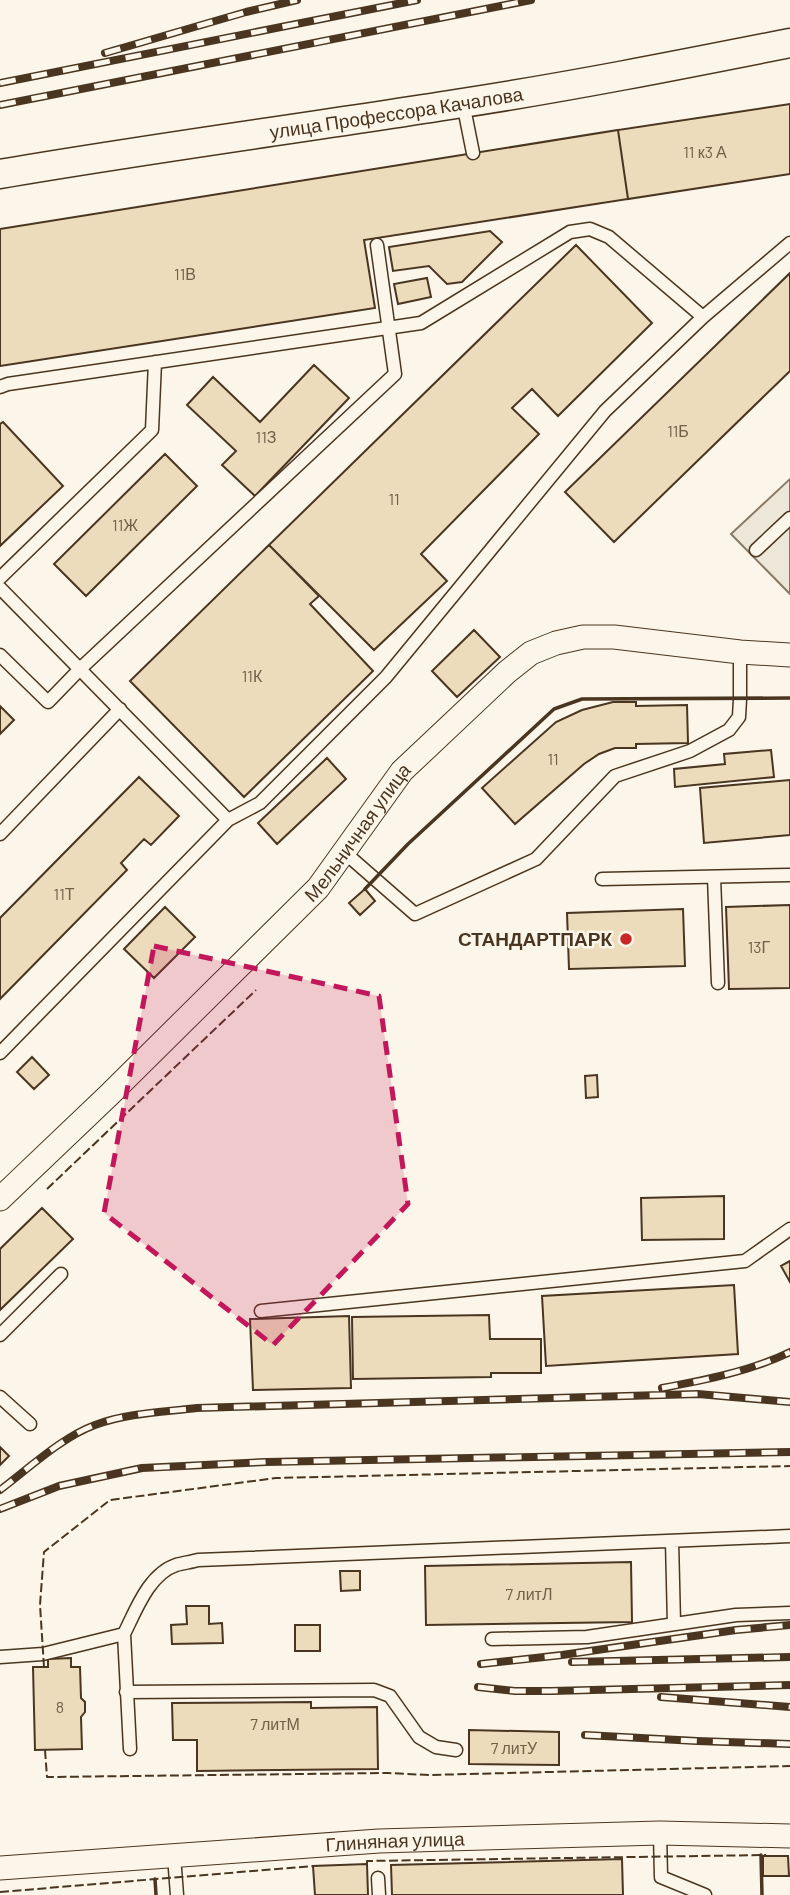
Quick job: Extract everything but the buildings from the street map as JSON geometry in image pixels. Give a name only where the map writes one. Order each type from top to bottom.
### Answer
[{"type":"street","name":"улица Профессора Качалова","points":[[0,174],[463,103],[600,80],[790,43]]},
{"type":"street","name":"Мельничная улица","points":[[0,1199],[318,888],[402,771],[531,653],[556,643],[583,637],[614,637],[740,652],[790,655]]},
{"type":"street","name":"Глиняная улица","points":[[0,1868],[379,1841],[660,1833],[790,1836]]},
{"type":"lane","points":[[463,103],[473,153]]},
{"type":"lane","points":[[0,387],[421,323],[570,232],[590,229],[609,237],[703,317]]},
{"type":"lane","points":[[0,1053],[228,820],[260,803],[386,677],[605,411],[703,317],[790,243]]},
{"type":"lane","points":[[0,655],[48,702],[80,668],[395,374],[377,246]]},
{"type":"lane","points":[[0,578],[152,430],[155,362]]},
{"type":"lane","points":[[756,550],[790,518]]},
{"type":"lane","points":[[0,589],[228,820]]},
{"type":"lane","points":[[344,852],[415,914],[536,859],[615,776],[690,751],[729,730],[738,717],[740,652]]},
{"type":"lane","points":[[0,834],[120,709]]},
{"type":"lane","points":[[602,879],[790,875]]},
{"type":"lane","points":[[714,877],[718,983]]},
{"type":"lane","points":[[261,1311],[746,1261],[790,1229]]},
{"type":"lane","points":[[0,1335],[61,1274]]},
{"type":"lane","points":[[0,1397],[30,1424]]},
{"type":"lane","points":[[130,1749],[124,1634],[156,1578],[174,1566],[198,1560],[790,1536]]},
{"type":"lane","points":[[672,1541],[674,1624]]},
{"type":"lane","points":[[492,1639],[587,1637],[736,1615],[790,1613]]},
{"type":"lane","points":[[0,1657],[43,1654],[124,1634]]},
{"type":"lane","points":[[127,1692],[374,1690],[390,1696],[419,1737],[436,1747],[456,1750]]},
{"type":"lane","points":[[660,1833],[661,1877],[705,1895]]},
{"type":"lane","points":[[174,1856],[177,1895]]},
{"type":"lane","points":[[378,1878],[379,1895]]},
{"type":"highlighted area","points":[[154,946],[379,996],[408,1204],[273,1345],[104,1213]]},
{"type":"shaded area","points":[[790,479],[790,594],[731,534]]},
{"type":"railway","points":[[105,53],[297,0]]},
{"type":"railway","points":[[0,83],[417,0]]},
{"type":"railway","points":[[0,105],[531,0]]},
{"type":"railway","points":[[662,1388],[744,1370],[790,1352]]},
{"type":"railway","points":[[0,1490],[58,1445],[83,1430],[119,1418],[158,1412],[197,1408],[698,1394],[790,1402]]},
{"type":"railway","points":[[0,1509],[59,1486],[142,1468],[266,1462],[790,1452]]},
{"type":"railway","points":[[481,1664],[790,1625]]},
{"type":"railway","points":[[572,1662],[790,1657]]},
{"type":"railway","points":[[478,1687],[551,1691],[790,1685]]},
{"type":"railway","points":[[661,1697],[790,1707]]},
{"type":"railway","points":[[585,1735],[790,1744]]},
{"type":"fence","points":[[47,1189],[256,990]]},
{"type":"fence","points":[[44,1667],[40,1605],[44,1552],[110,1500],[276,1478],[790,1466]]},
{"type":"fence","points":[[45,1750],[47,1777],[388,1773],[429,1775],[790,1766]]},
{"type":"fence","points":[[367,1864],[367,1861],[766,1855]]},
{"type":"fence","points":[[0,1892],[313,1866]]},
{"type":"wall","points":[[365,889],[408,844],[554,709],[582,699],[790,698]]},
{"type":"wall","points":[[761,1855],[762,1895]]},
{"type":"wall","points":[[155,1879],[156,1895]]},
{"type":"place","name":"СТАНДАРТПАРК","points":[[626,939]]}]
